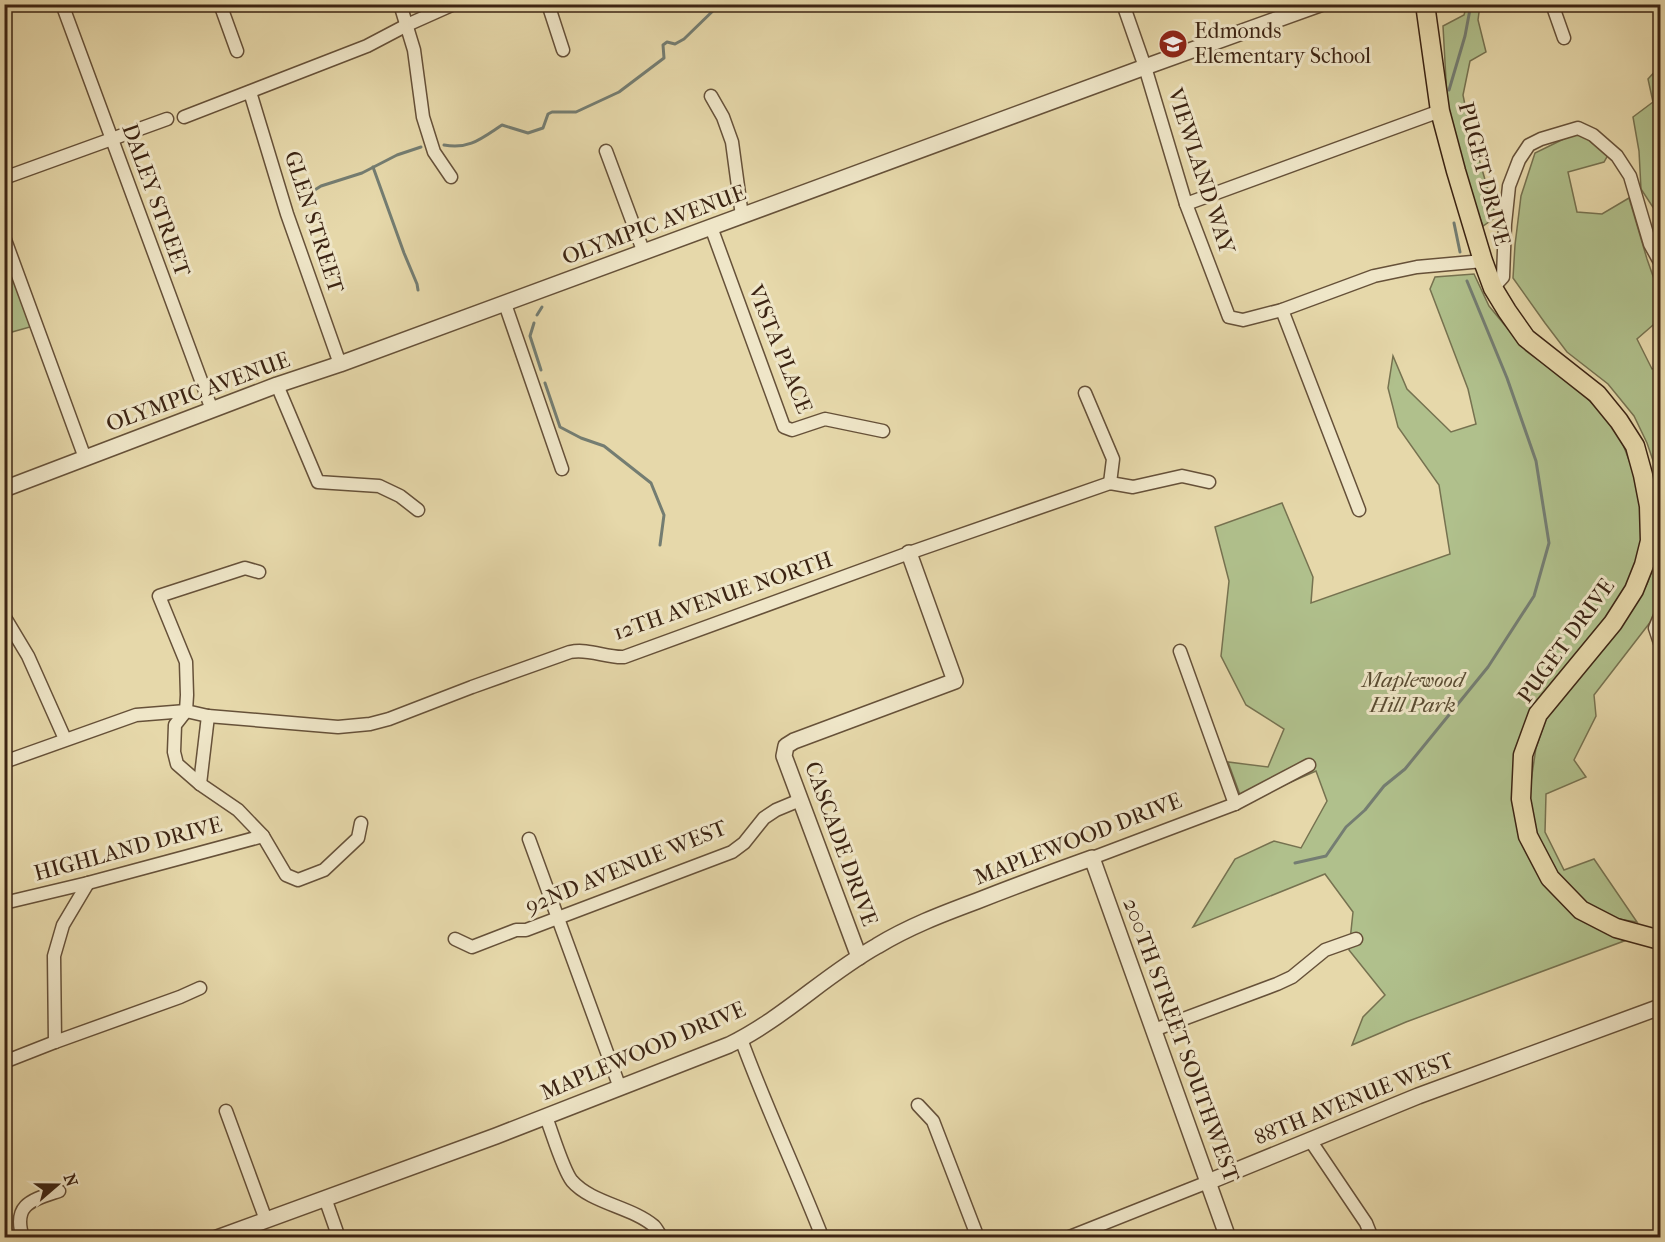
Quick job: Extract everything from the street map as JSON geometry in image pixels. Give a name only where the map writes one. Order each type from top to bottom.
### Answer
[{"type":"main road","name":"PUGET DRIVE","points":[[1425,4],[1440,111],[1456,171],[1493,288],[1526,338],[1597,394],[1619,421],[1635,446],[1649,506],[1650,541],[1634,590],[1613,623],[1538,714],[1523,755],[1521,799],[1528,836],[1551,878],[1581,910],[1616,928],[1660,940]]},
{"type":"street","name":"DALEY STREET","points":[[62,4],[212,410]]},
{"type":"street","points":[[220,4],[237,51]]},
{"type":"street","points":[[399,4],[414,50],[423,117],[434,152],[451,177]]},
{"type":"street","points":[[184,117],[367,46],[454,4]]},
{"type":"street","points":[[548,4],[563,50]]},
{"type":"street","name":"VIEWLAND WAY","points":[[1123,4],[1145,67],[1186,204],[1229,316],[1244,320],[1282,310]]},
{"type":"street","name":"OLYMPIC AVENUE","points":[[4,489],[278,385],[505,304],[1320,4]]},
{"type":"street","points":[[1552,4],[1564,38]]},
{"type":"street","name":"GLEN STREET","points":[[250,92],[287,214],[340,364]]},
{"type":"street","points":[[711,96],[723,117],[732,142],[742,216]]},
{"type":"street","points":[[1186,204],[1440,111]]},
{"type":"street","points":[[4,178],[167,119]]},
{"type":"street","points":[[1493,288],[1503,277],[1509,186],[1519,160],[1529,145],[1578,128],[1593,135],[1617,156],[1630,176],[1650,244],[1660,262]]},
{"type":"street","points":[[606,151],[644,253]]},
{"type":"street","name":"VISTA PLACE","points":[[711,227],[784,427],[792,430],[825,419],[883,431]]},
{"type":"street","points":[[4,237],[85,458]]},
{"type":"street","points":[[1359,510],[1282,310],[1374,276],[1417,267],[1483,261]]},
{"type":"street","points":[[505,304],[562,469]]},
{"type":"street","points":[[278,385],[318,483],[379,486],[400,495],[418,510]]},
{"type":"street","points":[[1085,393],[1113,459],[1110,483]]},
{"type":"street","name":"12TH AVENUE NORTH","points":[[4,762],[136,715],[186,711],[208,716],[338,727],[370,724],[570,652],[586,651],[612,657],[624,657],[909,553],[1110,483],[1133,487],[1182,476],[1209,482]]},
{"type":"street","name":"CASCADE DRIVE","points":[[859,957],[784,756],[786,746],[794,741],[955,681],[909,553]]},
{"type":"street","points":[[186,711],[186,662],[159,596],[245,568],[260,572]]},
{"type":"street","points":[[4,615],[28,656],[64,739]]},
{"type":"street","points":[[1660,616],[1655,628],[1660,643]]},
{"type":"street","points":[[1180,651],[1235,804]]},
{"type":"street","name":"HIGHLAND DRIVE","points":[[186,711],[175,725],[174,752],[177,764],[200,784],[238,810],[263,836],[286,875],[298,880],[324,870],[358,838],[361,823]]},
{"type":"street","name":"HIGHLAND DRIVE","points":[[200,784],[208,716]]},
{"type":"street","name":"MAPLEWOOD DRIVE","points":[[217,1238],[546,1117],[717,1050],[741,1039],[775,1018],[859,957],[896,935],[1235,804],[1309,765]]},
{"type":"street","name":"92ND AVENUE WEST","points":[[455,939],[472,947],[516,930],[526,930],[732,852],[744,843],[764,818],[800,800]]},
{"type":"street","name":"HIGHLAND DRIVE","points":[[4,903],[263,836]]},
{"type":"street","points":[[529,839],[620,1088]]},
{"type":"street","name":"200TH STREET SOUTHWEST","points":[[1092,858],[1228,1238]]},
{"type":"street","points":[[55,1042],[54,956],[63,925],[88,883]]},
{"type":"street","points":[[1154,1030],[1292,978],[1325,951],[1356,939]]},
{"type":"street","points":[[4,1062],[180,998],[201,988]]},
{"type":"street","name":"88TH AVENUE WEST","points":[[1067,1238],[1418,1096],[1660,1007]]},
{"type":"street","points":[[741,1039],[821,1234]]},
{"type":"street","points":[[918,1105],[933,1120],[978,1238]]},
{"type":"street","points":[[226,1112],[266,1220]]},
{"type":"street","points":[[546,1117],[572,1181],[584,1191],[654,1226],[662,1238]]},
{"type":"street","points":[[1310,1140],[1366,1223],[1372,1238]]},
{"type":"street","points":[[23,1238],[19,1223],[20,1212],[28,1204],[59,1191]]},
{"type":"street","points":[[325,1198],[339,1238]]},
{"type":"green space","points":[[1467,5],[1480,5],[1478,20],[1486,52],[1470,61],[1463,95],[1469,125],[1496,217],[1483,226],[1460,166],[1447,98],[1443,26],[1464,15]]},
{"type":"green space","points":[[1660,66],[1660,218],[1641,189],[1639,151],[1633,117],[1653,102],[1648,79]]},
{"type":"green space","points":[[1578,132],[1608,155],[1604,162],[1568,172],[1577,212],[1602,214],[1629,198],[1660,296],[1660,319],[1637,339],[1652,369],[1660,367],[1660,497],[1658,475],[1647,443],[1634,416],[1608,384],[1567,352],[1513,278],[1521,196],[1535,153]]},
{"type":"green space","points":[[17,271],[37,325],[5,334],[5,274]]},
{"type":"green space","name":"Maplewood Hill Park","points":[[1474,274],[1489,306],[1526,351],[1578,389],[1617,429],[1639,486],[1642,540],[1630,582],[1605,623],[1546,695],[1515,794],[1576,915],[1624,941],[1406,1022],[1352,1045],[1363,1017],[1385,995],[1349,950],[1353,912],[1325,874],[1193,927],[1235,859],[1274,841],[1301,848],[1327,801],[1316,771],[1243,803],[1228,762],[1268,767],[1284,729],[1246,705],[1221,656],[1229,581],[1215,527],[1282,503],[1313,577],[1311,603],[1450,554],[1439,485],[1398,427],[1388,388],[1393,356],[1407,389],[1451,432],[1476,424],[1468,389],[1430,289],[1435,277]]},
{"type":"green space","points":[[1660,541],[1660,604],[1655,616],[1594,695],[1596,716],[1574,760],[1586,777],[1546,794],[1545,832],[1564,870],[1594,859],[1637,922],[1611,918],[1584,902],[1561,881],[1534,834],[1528,801],[1536,748],[1546,719],[1627,618],[1647,584],[1659,551]]},
{"type":"waterway","points":[[444,145],[468,144],[502,125],[528,133],[543,128],[548,114],[552,112],[576,112],[619,92],[664,58],[663,45],[667,42],[675,44],[684,39],[720,4]]},
{"type":"waterway","points":[[1449,90],[1465,36],[1471,4]]},
{"type":"waterway","points":[[302,198],[321,186],[362,173],[397,155],[421,147]]},
{"type":"waterway","points":[[373,167],[418,290]]},
{"type":"waterway","points":[[1454,223],[1460,252]]},
{"type":"waterway","points":[[1295,863],[1326,856],[1346,827],[1365,810],[1384,786],[1405,769],[1488,667],[1534,596],[1549,543],[1536,461],[1507,378],[1467,281]]},
{"type":"waterway","points":[[537,315],[542,307]]},
{"type":"waterway","points":[[534,323],[530,336],[541,370]]},
{"type":"waterway","points":[[545,383],[560,427],[604,446],[651,483],[664,515],[660,545]]},
{"type":"place","name":"Edmonds Elementary School","points":[[1173,44]]}]
